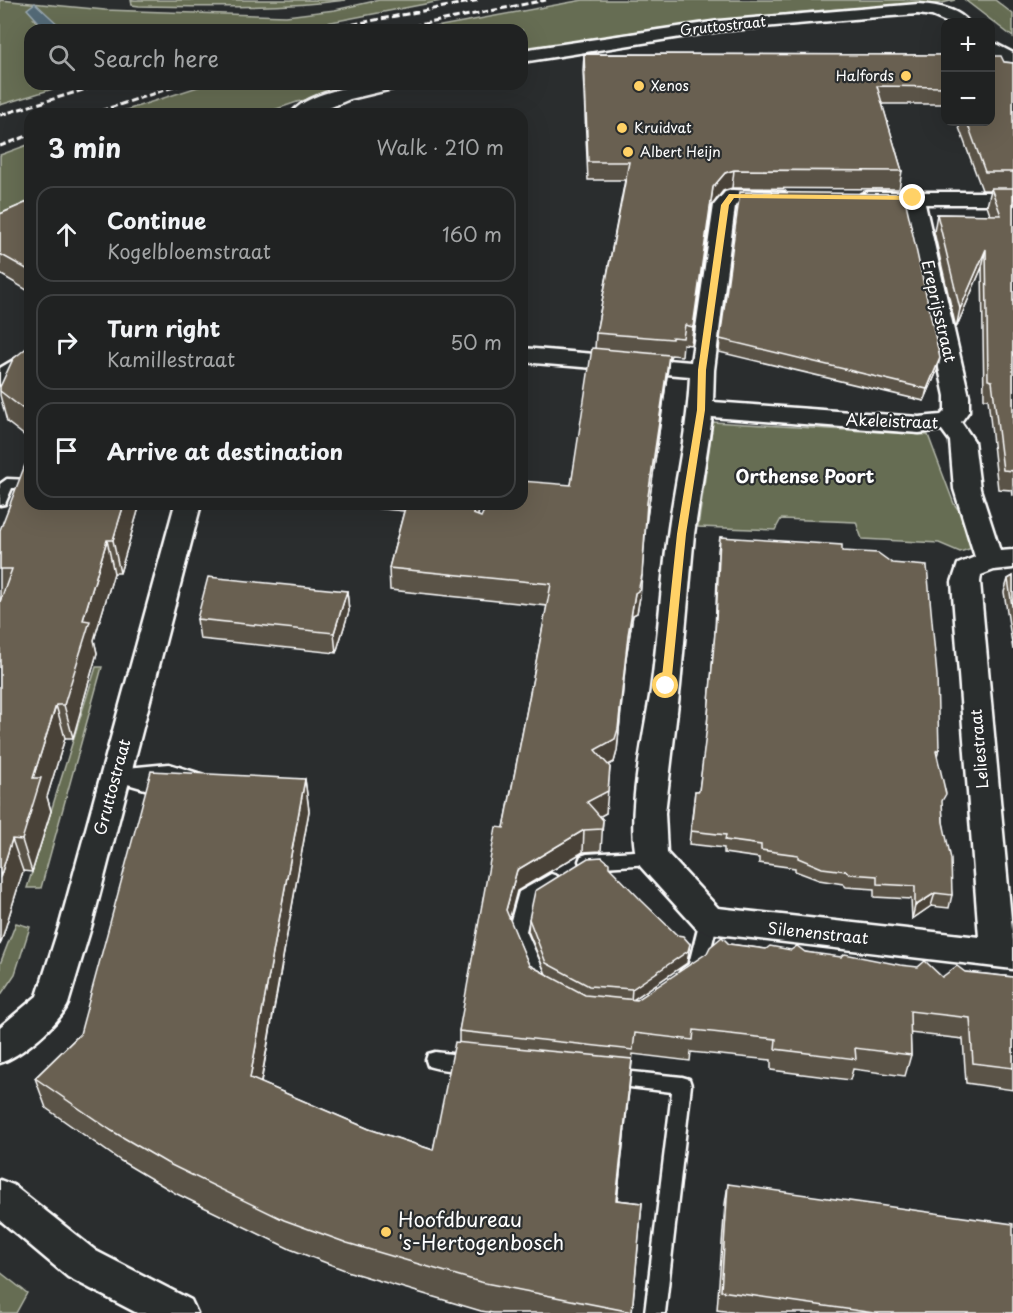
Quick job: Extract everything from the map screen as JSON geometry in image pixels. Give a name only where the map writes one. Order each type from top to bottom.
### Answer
[{"type":"street","name":"Gruttostraat","points":[[528,55],[675,31],[865,13],[918,9],[936,11],[953,18]]},
{"type":"street","points":[[995,49],[1013,62]]},
{"type":"street","points":[[310,108],[338,95],[361,90]]},
{"type":"street","points":[[709,920],[651,857],[649,813],[666,686],[681,534],[701,410],[702,370],[725,205],[732,196],[797,196]]},
{"type":"street","points":[[843,197],[1013,198]]},
{"type":"street","name":"Ereprijsstraat","points":[[913,198],[957,396],[957,411],[949,422]]},
{"type":"street","points":[[528,356],[702,370]]},
{"type":"street","points":[[0,378],[24,364]]},
{"type":"street","name":"Akeleistraat","points":[[701,410],[919,425],[949,422],[962,441],[967,489],[1002,560]]},
{"type":"street","name":"Gruttostraat","points":[[0,1048],[51,1004],[76,924],[186,510]]},
{"type":"street","name":"Leliestraat","points":[[1002,560],[968,570],[966,582],[1005,954]]},
{"type":"street","name":"Silenenstraat","points":[[709,920],[1005,954]]},
{"type":"street","points":[[0,1197],[82,1264],[177,1313]]},
{"type":"lane","points":[[0,501],[7,483],[24,484]]},
{"type":"lane","points":[[556,991],[537,981],[517,931],[525,897],[584,861],[651,857]]},
{"type":"lane","points":[[670,986],[697,968],[709,920]]},
{"type":"lane","points":[[435,1060],[482,1065]]},
{"type":"lane","points":[[588,1075],[682,1085],[656,1313]]},
{"type":"green space","points":[[0,0],[105,10],[286,16],[335,10],[379,0],[446,0],[321,24],[56,24],[51,20],[34,19],[39,24],[24,24],[24,90],[49,90],[0,105]]},
{"type":"green space","points":[[131,0],[346,0],[294,5],[217,7],[139,6],[132,5]]},
{"type":"green space","points":[[583,0],[955,0],[942,3],[836,9],[731,19],[626,33],[528,50],[528,24],[452,24]]},
{"type":"green space","points":[[965,0],[995,0],[1013,14],[1013,37],[995,23],[995,18],[988,18]]},
{"type":"green space","points":[[188,90],[344,90],[280,108],[133,108]]},
{"type":"green space","points":[[24,146],[24,210],[0,220],[0,155]]},
{"type":"green space","points":[[713,422],[928,435],[954,504],[984,544],[960,552],[939,543],[862,539],[856,522],[781,519],[775,530],[698,527]]},
{"type":"green space","points":[[96,667],[102,667],[41,888],[27,888]]},
{"type":"green space","points":[[16,923],[30,927],[15,974],[0,996],[0,964]]},
{"type":"green space","points":[[0,1272],[27,1293],[16,1313],[0,1313]]},
{"type":"water","points":[[35,3],[58,24],[41,24],[27,9]]},
{"type":"building","points":[[584,54],[941,55],[941,87],[877,86],[902,171],[734,170],[725,173],[713,187],[693,327],[685,325],[683,338],[596,333],[629,162],[588,162]]},
{"type":"building","points":[[995,56],[1001,56],[1004,62],[1013,63],[1013,172],[985,172],[968,126],[995,126]]},
{"type":"building","points":[[991,188],[1013,188],[1013,471],[1003,470],[992,381],[988,380],[986,249],[960,309],[937,214],[1001,215]]},
{"type":"building","points":[[740,192],[904,194],[940,358],[927,389],[720,339]]},
{"type":"building","points":[[24,204],[24,268],[0,254],[0,214]]},
{"type":"building","points":[[592,348],[669,355],[647,503],[642,575],[638,591],[635,593],[628,635],[618,729],[615,739],[595,750],[610,767],[608,791],[587,802],[603,820],[602,829],[584,830],[517,870],[506,910],[529,965],[585,995],[637,1000],[707,953],[710,947],[722,937],[729,944],[766,949],[770,946],[791,950],[797,946],[805,952],[841,957],[845,954],[900,965],[918,967],[925,961],[942,977],[957,966],[965,972],[1013,977],[1013,1068],[973,1063],[970,1018],[910,1011],[911,1055],[855,1048],[856,1059],[775,1049],[776,1039],[694,1030],[693,1040],[635,1033],[633,1050],[459,1031],[496,827],[504,828],[551,584],[389,568],[404,510],[474,510],[473,514],[481,517],[484,510],[528,510],[528,481],[571,485]]},
{"type":"building","points":[[24,350],[24,409],[0,391],[13,359]]},
{"type":"building","points":[[24,468],[24,510],[122,510],[113,540],[107,540],[83,620],[90,621],[64,705],[56,705],[33,778],[41,778],[22,840],[12,839],[0,878],[0,602],[12,569],[0,569],[0,530]]},
{"type":"building","points":[[720,537],[842,545],[842,551],[878,553],[892,563],[927,566],[937,676],[939,749],[936,751],[946,794],[942,801],[943,822],[951,859],[952,895],[935,893],[915,906],[915,886],[877,884],[877,876],[849,874],[846,871],[822,868],[798,858],[798,855],[761,850],[761,845],[725,840],[726,835],[691,831],[695,791],[699,791],[707,726]]},
{"type":"building","points":[[1013,576],[1013,613],[1008,579]]},
{"type":"building","points":[[208,577],[347,591],[334,633],[197,619]]},
{"type":"building","points":[[151,771],[305,779],[250,1078],[369,1129],[433,1150],[455,1042],[632,1059],[616,1200],[642,1203],[632,1312],[480,1282],[347,1243],[284,1220],[167,1163],[112,1131],[35,1078],[80,1034]]},
{"type":"building","points":[[602,857],[642,901],[677,935],[683,936],[690,944],[688,951],[632,989],[589,986],[546,963],[529,919],[535,891],[588,858]]},
{"type":"building","points":[[728,1184],[1013,1224],[1013,1313],[874,1313],[721,1291]]},
{"type":"railway","points":[[354,24],[480,0]]},
{"type":"railway","points":[[424,24],[546,0]]},
{"type":"railway","points":[[0,115],[83,90]]},
{"type":"railway","points":[[109,108],[165,90]]},
{"type":"railway","points":[[0,146],[24,137]]},
{"type":"place","name":"Halfords","points":[[906,76]]},
{"type":"place","name":"Xenos","points":[[639,86]]},
{"type":"place","name":"Kruidvat","points":[[622,128]]},
{"type":"place","name":"Albert Heijn","points":[[628,152]]},
{"type":"place","name":"Hoofdbureau 's-Hertogenbosch","points":[[386,1232]]},
{"type":"district","name":"Orthense Poort","points":[[805,477]]},
{"type":"route","points":[[666,686],[681,534],[701,410],[702,370],[725,205],[732,196],[751,195],[913,198]]}]
